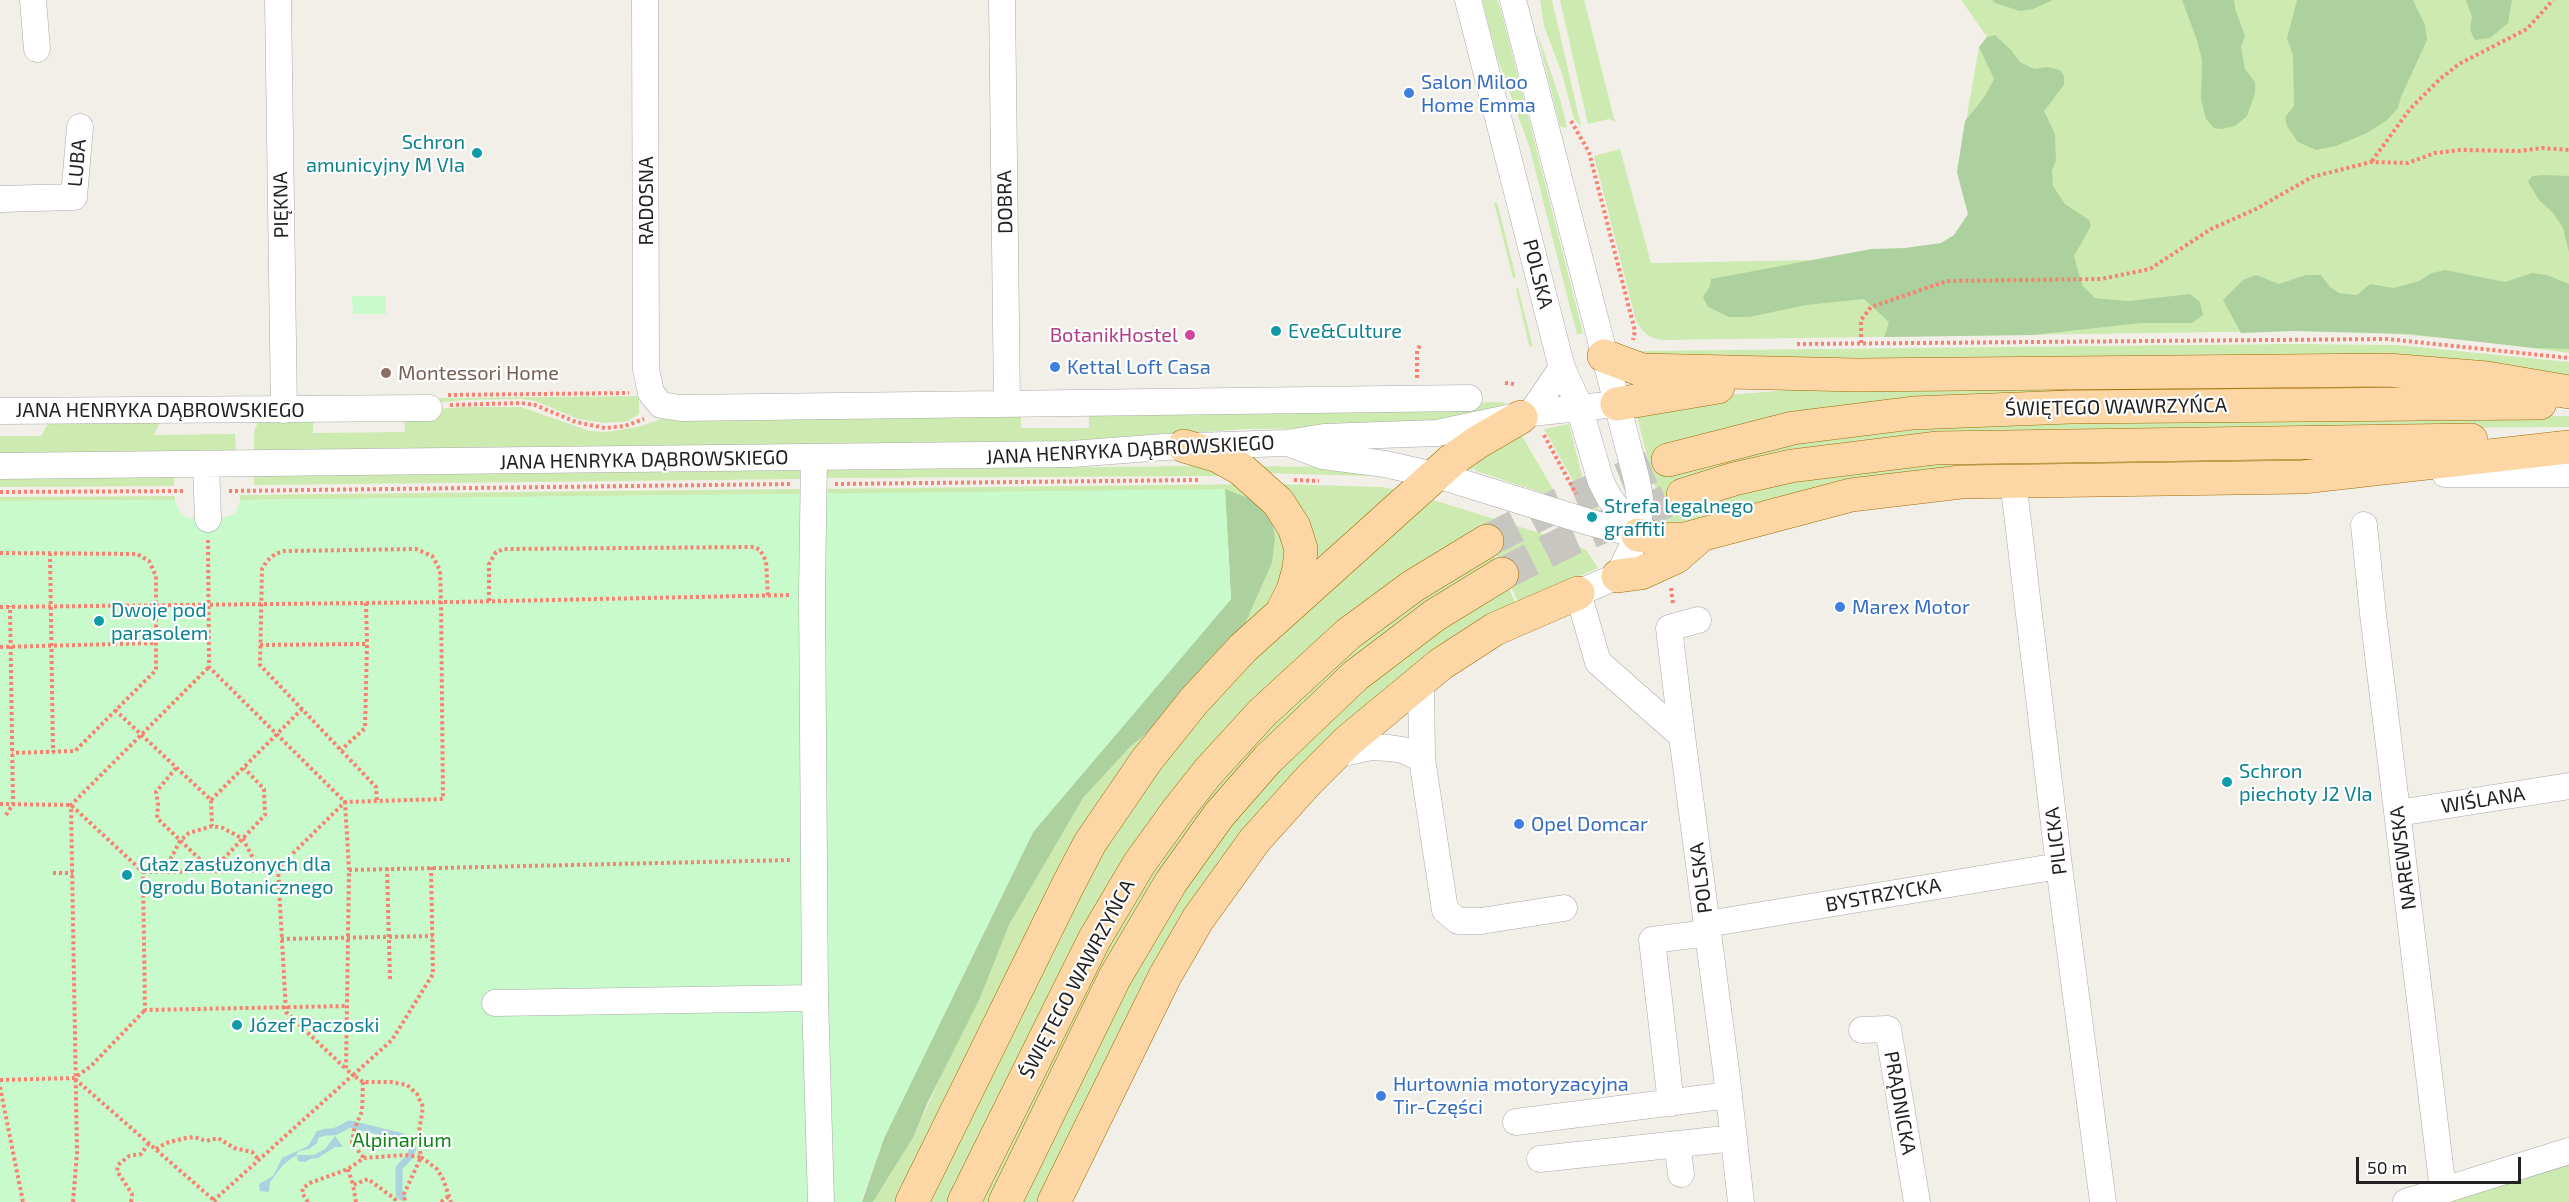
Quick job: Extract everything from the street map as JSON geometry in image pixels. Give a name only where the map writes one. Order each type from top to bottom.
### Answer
[{"type":"main road","points":[[1617,350],[1642,370],[1859,359],[2388,370],[2487,378],[2569,392]]},
{"type":"main road","points":[[1617,404],[1859,359]]},
{"type":"main road","name":"ŚWIĘTEGO WAWRZYŃCA","points":[[1668,460],[1793,428],[1913,413],[2050,407],[2569,403]]},
{"type":"main road","points":[[912,1202],[1053,913],[1090,843],[1146,761],[1194,701],[1244,648],[1436,475],[1478,442],[1530,419]]},
{"type":"main road","name":"ŚWIĘTEGO WAWRZYŃCA","points":[[1683,495],[1734,479],[1791,466],[1936,448],[2569,439]]},
{"type":"main road","points":[[1184,446],[1218,456],[1241,470],[1278,502],[1294,527],[1301,549],[1299,569],[1293,590],[1280,614]]},
{"type":"main road","points":[[1638,535],[1669,540],[1701,536],[1768,515],[1851,495],[1949,483],[2013,480],[2269,479],[2331,475],[2569,447]]},
{"type":"main road","points":[[1618,576],[1641,573],[1676,557],[1701,536]]},
{"type":"main road","name":"ŚWIĘTEGO WAWRZYŃCA","points":[[964,1202],[1094,940],[1139,864],[1184,802],[1262,713],[1348,634],[1413,586],[1487,541]]},
{"type":"main road","name":"ŚWIĘTEGO WAWRZYŃCA","points":[[1005,1202],[1115,977],[1171,882],[1219,815],[1268,759],[1364,669],[1435,615],[1502,574]]},
{"type":"main road","points":[[1054,1202],[1152,1000],[1198,919],[1255,840],[1334,755],[1421,680],[1468,645],[1496,629],[1578,593]]},
{"type":"street","points":[[33,0],[37,49]]},
{"type":"street","name":"PIĘKNA","points":[[278,0],[284,410]]},
{"type":"street","name":"RADOSNA","points":[[645,0],[646,369],[650,388],[663,404]]},
{"type":"street","name":"DOBRA","points":[[1002,0],[1007,404]]},
{"type":"street","name":"POLSKA","points":[[1468,0],[1562,368],[1580,409],[1601,482],[1610,499],[1638,535]]},
{"type":"street","points":[[1513,0],[1617,350],[1617,404],[1640,499],[1638,535],[1618,576],[1578,593],[1598,662],[1682,736]]},
{"type":"street","name":"LUBA","points":[[0,199],[74,197],[80,127]]},
{"type":"street","points":[[1530,419],[1562,368]]},
{"type":"street","name":"JANA HENRYKA DĄBROWSKIEGO","points":[[663,404],[1007,404],[1469,398]]},
{"type":"street","name":"JANA HENRYKA DĄBROWSKIEGO","points":[[0,466],[1072,454],[1184,446],[1287,443],[1324,436],[1437,433],[1617,404]]},
{"type":"street","name":"JANA HENRYKA DĄBROWSKIEGO","points":[[0,411],[429,408]]},
{"type":"street","name":"JANA HENRYKA DĄBROWSKIEGO","points":[[1287,443],[1323,456],[1385,464],[1436,475],[1638,535]]},
{"type":"street","points":[[814,458],[812,595],[815,998],[821,1202]]},
{"type":"street","points":[[207,464],[208,519]]},
{"type":"street","points":[[2331,475],[2569,474]]},
{"type":"street","name":"PILICKA","points":[[2013,480],[2059,866],[2103,1202]]},
{"type":"street","name":"NAREWSKA","points":[[2364,525],[2444,1190]]},
{"type":"street","name":"POLSKA","points":[[1698,620],[1669,628],[1682,736],[1687,757],[1741,1202]]},
{"type":"street","points":[[1421,680],[1422,759],[1430,857],[1445,910],[1458,921],[1481,921],[1564,908]]},
{"type":"street","points":[[1334,755],[1371,747],[1402,750],[1422,759]]},
{"type":"street","name":"WIŚLANA","points":[[2398,813],[2569,786]]},
{"type":"street","name":"BYSTRZYCKA","points":[[1671,1103],[1652,940],[2059,866]]},
{"type":"street","points":[[495,1003],[815,998]]},
{"type":"street","name":"PRĄDNICKA","points":[[1862,1030],[1888,1029],[1917,1202]]},
{"type":"street","points":[[1516,1122],[1729,1095]]},
{"type":"street","points":[[1540,1159],[1734,1138]]},
{"type":"street","points":[[1677,1144],[1681,1174]]},
{"type":"street","points":[[2406,1202],[2569,1151]]},
{"type":"path","points":[[2372,162],[2410,109],[2440,79],[2459,64],[2527,29],[2553,0]]},
{"type":"path","points":[[1573,128],[1589,152],[1635,331],[1617,350]]},
{"type":"path","points":[[1859,359],[1861,320],[1871,307],[1947,281],[2101,279],[2150,269],[2211,229],[2256,209],[2312,177],[2372,162],[2408,163],[2435,153],[2460,150],[2519,151],[2542,148],[2569,150]]},
{"type":"path","points":[[1790,344],[1859,359],[2387,339],[2569,358]]},
{"type":"path","points":[[1417,384],[1417,351],[1421,343]]},
{"type":"path","points":[[1505,383],[1514,384]]},
{"type":"path","name":"JANA HENRYKA DĄBROWSKIEGO","points":[[429,408],[463,404],[521,403],[535,405],[576,422],[605,428],[625,426],[663,404]]},
{"type":"path","points":[[1530,419],[1579,498]]},
{"type":"path","points":[[0,492],[1207,480]]},
{"type":"path","points":[[208,519],[209,667],[345,802],[349,870],[346,1069]]},
{"type":"path","points":[[489,601],[489,564],[496,552],[504,549],[754,547],[760,550],[766,561],[768,596]]},
{"type":"path","points":[[0,804],[71,805],[143,872],[256,871],[278,868],[345,802],[443,799],[441,602],[437,564],[432,556],[416,549],[285,551],[275,554],[262,569],[260,665],[376,787],[377,801]]},
{"type":"path","points":[[0,553],[129,553],[144,557],[154,568],[156,576],[156,670],[75,751],[12,753]]},
{"type":"path","points":[[50,553],[54,752]]},
{"type":"path","points":[[0,606],[441,602],[812,595]]},
{"type":"path","points":[[341,750],[365,728],[366,603]]},
{"type":"path","points":[[6,815],[13,804],[10,606]]},
{"type":"path","points":[[0,647],[156,643]]},
{"type":"path","points":[[260,645],[367,644]]},
{"type":"path","points":[[73,1202],[77,1153],[71,805],[209,667]]},
{"type":"path","points":[[211,800],[302,709]]},
{"type":"path","points":[[115,710],[211,800],[212,826]]},
{"type":"path","points":[[176,768],[156,792],[158,804],[156,814],[180,841],[212,871]]},
{"type":"path","points":[[212,871],[263,819],[264,789],[244,768]]},
{"type":"path","points":[[168,871],[170,860],[180,841],[189,833],[212,826],[223,828],[243,839],[250,848],[256,871]]},
{"type":"path","points":[[349,870],[814,860]]},
{"type":"path","points":[[74,1078],[214,1201],[392,1040],[433,974],[431,867]]},
{"type":"path","points":[[278,868],[286,1012],[346,1069],[363,1082],[391,1082],[407,1085],[417,1094],[423,1107],[418,1138],[421,1157],[404,1194],[405,1202]]},
{"type":"path","points":[[387,868],[390,979]]},
{"type":"path","points":[[143,872],[145,1010]]},
{"type":"path","points":[[53,873],[73,873]]},
{"type":"path","points":[[281,939],[433,936]]},
{"type":"path","points":[[0,1080],[74,1078],[90,1067],[145,1010],[346,1006]]},
{"type":"path","points":[[363,1082],[362,1111],[354,1130],[352,1143],[364,1158]]},
{"type":"path","points":[[0,1087],[23,1202]]},
{"type":"path","points":[[156,1149],[166,1143],[186,1138],[194,1137],[206,1141],[218,1138],[234,1148],[252,1152],[259,1160]]},
{"type":"path","points":[[130,1202],[132,1194],[117,1171],[118,1165],[129,1156],[141,1154],[149,1143]]},
{"type":"path","points":[[308,1202],[302,1193],[303,1188],[310,1183],[348,1169],[364,1158],[405,1155],[421,1157],[437,1169],[450,1199],[441,1202]]},
{"type":"path","points":[[348,1169],[356,1202]]},
{"type":"path","points":[[352,1185],[368,1179],[380,1186],[395,1202]]},
{"type":"green space","points":[[1482,0],[1497,0],[1501,10],[1583,333],[1577,335],[1530,149],[1497,57]]},
{"type":"green space","points":[[1540,0],[1552,0],[1581,126],[1574,119],[1562,74],[1544,26]]},
{"type":"green space","points":[[1560,0],[1584,0],[1615,122],[1609,119],[1588,124]]},
{"type":"green space","points":[[1961,0],[2569,0],[2569,353],[2476,341],[2373,332],[2293,331],[1661,340],[1650,337],[1642,330],[1636,321],[1594,156],[1620,149],[1651,263],[1979,257],[1957,172],[1979,47],[1987,37]]},
{"type":"green space","points":[[1992,0],[2053,0],[2033,9],[2020,11]]},
{"type":"green space","points":[[2182,0],[2234,0],[2245,36],[2241,47],[2245,69],[2255,82],[2255,93],[2247,116],[2235,126],[2214,128],[2206,119],[2201,100],[2202,60]]},
{"type":"green space","points":[[2297,0],[2413,0],[2425,25],[2427,40],[2398,108],[2387,120],[2367,133],[2336,146],[2316,150],[2298,142],[2287,126],[2285,117],[2294,106],[2293,56],[2287,38]]},
{"type":"green space","points":[[2466,0],[2512,0],[2508,23],[2490,38],[2475,40],[2470,30],[2472,17]]},
{"type":"green space","points":[[1536,29],[1560,99],[1567,127],[1564,128],[1560,126]]},
{"type":"green space","points":[[1995,35],[2020,62],[2034,69],[2047,67],[2060,70],[2064,76],[2064,85],[2044,111],[2055,134],[2056,160],[2052,171],[2053,186],[2065,204],[2089,220],[2091,226],[2074,256],[2082,285],[2095,298],[2104,299],[2129,301],[2190,294],[2200,302],[2203,315],[2192,323],[2141,323],[2033,335],[1884,337],[1889,322],[1864,299],[1806,305],[1749,317],[1729,317],[1708,307],[1703,297],[1710,286],[1711,279],[1871,249],[1905,248],[1941,243],[1954,235],[1968,214],[1957,172],[1965,121],[1985,96],[1994,79],[1979,47],[1987,37]]},
{"type":"green space","points":[[2532,176],[2569,176],[2569,252],[2563,228],[2553,213],[2539,200],[2528,182]]},
{"type":"green space","points":[[1497,202],[1516,277],[1513,278],[1494,203]]},
{"type":"green space","points":[[2445,270],[2505,282],[2532,273],[2547,275],[2569,284],[2569,349],[2535,348],[2408,334],[2293,331],[2241,333],[2223,300],[2243,280],[2256,275],[2279,284],[2306,275],[2321,275],[2330,287],[2339,293],[2357,295],[2370,284],[2394,288]]},
{"type":"green space","points":[[1518,288],[1533,347],[1529,345],[1516,289]]},
{"type":"green space","points":[[352,296],[386,296],[386,314],[353,314]]},
{"type":"green space","points":[[2290,344],[2398,345],[2569,362],[2569,376],[1668,365],[1635,351]]},
{"type":"green space","points":[[2399,383],[2455,389],[2079,393],[1886,400],[1788,415],[1726,429],[1662,449],[1672,473],[1786,443],[1876,430],[1947,424],[2569,416],[2569,427],[2057,431],[1895,439],[1791,454],[1717,470],[1676,483],[1687,506],[1757,486],[1816,474],[1911,462],[2063,458],[2433,455],[2371,466],[2001,468],[1940,472],[1858,481],[1677,523],[1666,521],[1663,518],[1636,413],[1640,408],[1729,395],[1812,388]]},
{"type":"green space","points":[[639,396],[639,414],[628,421],[605,423],[578,419],[535,401],[521,399],[436,403],[440,398]]},
{"type":"green space","points":[[1504,402],[1507,409],[1416,428],[1245,429],[1052,443],[254,452],[254,432],[260,417],[313,417],[313,433],[405,432],[404,416],[436,409],[463,407],[521,407],[590,431],[605,432],[638,427],[673,415],[1021,409],[1021,428],[1089,428],[1089,408]]},
{"type":"green space","points":[[162,418],[154,435],[235,434],[236,452],[0,454],[0,436],[41,436],[51,419]]},
{"type":"green space","points":[[1569,424],[1584,484],[1600,511],[1588,507],[1544,429]]},
{"type":"green space","points":[[1520,436],[1558,498],[1476,471],[1473,468],[1472,470],[1466,469]]},
{"type":"green space","points":[[1198,466],[1225,476],[825,478],[827,470]]},
{"type":"green space","points":[[1252,466],[1327,467],[1367,472],[1367,476],[1262,473]]},
{"type":"green space","points":[[799,470],[802,479],[254,485],[254,476]]},
{"type":"green space","points":[[174,477],[174,486],[0,487],[0,479]]},
{"type":"green space","points":[[1248,484],[1285,525],[1285,588],[1241,633],[1272,563],[1275,539],[1272,521],[821,493],[822,489]]},
{"type":"green space","points":[[1277,484],[1382,487],[1397,490],[1311,567]]},
{"type":"green space","points":[[800,489],[801,494],[240,500],[240,495]]},
{"type":"green space","points":[[1225,489],[1253,500],[1272,521],[1275,539],[1272,563],[1241,633],[1162,721],[1131,746],[1083,798],[1009,925],[980,998],[927,1104],[914,1136],[873,1202],[862,1202],[884,1138],[1033,832],[1231,599]]},
{"type":"green space","name":"Alpinarium","points":[[1225,489],[1231,599],[1033,832],[884,1138],[861,1202],[0,1202],[0,501],[175,500],[181,514],[188,518],[218,519],[235,514],[240,500]]},
{"type":"green space","points":[[175,496],[175,500],[0,501],[0,497]]},
{"type":"green space","points":[[1427,498],[1575,544],[1587,551],[1598,568],[1518,602],[1480,520],[1483,529],[1258,697],[949,1202],[925,1202],[1101,850],[1207,704]]},
{"type":"green space","points":[[1493,552],[1497,561],[1239,767],[990,1202],[979,1202],[1024,1106],[1139,888],[1238,757],[1371,634]]},
{"type":"green space","points":[[1508,586],[1517,606],[1319,753],[1042,1202],[1019,1202],[1064,1108],[1175,900],[1254,792],[1386,666]]},
{"type":"green space","points":[[1162,721],[898,1202],[873,1202],[914,1136],[1009,925],[1049,854],[1083,798],[1131,746]]},
{"type":"green space","points":[[2569,1158],[2569,1202],[2427,1202]]},
{"type":"water","points":[[316,1133],[319,1134],[317,1143],[309,1149],[299,1151],[296,1155],[314,1155],[325,1149],[335,1136],[343,1147],[335,1147],[318,1158],[305,1162],[298,1161],[297,1156],[293,1157],[282,1166],[270,1182],[269,1192],[260,1191],[259,1184],[273,1176],[282,1158],[308,1146]]},
{"type":"waterway","points":[[319,1134],[334,1132],[350,1124],[403,1137],[413,1148],[410,1156],[399,1168],[399,1194],[402,1197]]},
{"type":"tunnel","points":[[1487,541],[1558,505],[1668,460]]},
{"type":"tunnel","points":[[1502,574],[1570,540],[1683,495]]},
{"type":"place","name":"Salon Miloo Home Emma","points":[[1409,93]]},
{"type":"place","name":"Schron amunicyjny M VIa","points":[[477,153]]},
{"type":"place","name":"Eve&Culture","points":[[1276,331]]},
{"type":"place","name":"BotanikHostel","points":[[1190,335]]},
{"type":"place","name":"Kettal Loft Casa","points":[[1055,367]]},
{"type":"place","name":"Montessori Home","points":[[386,373]]},
{"type":"place","name":"Strefa legalnego graffiti","points":[[1592,517]]},
{"type":"place","name":"Marex Motor","points":[[1840,607]]},
{"type":"place","name":"Dwoje pod parasolem","points":[[99,621]]},
{"type":"place","name":"Schron piechoty J2 VIa","points":[[2227,782]]},
{"type":"place","name":"Opel Domcar","points":[[1519,824]]},
{"type":"place","name":"Głaz zasłużonych dla Ogrodu Botanicznego","points":[[127,875]]},
{"type":"place","name":"Józef Paczoski","points":[[237,1025]]},
{"type":"place","name":"Hurtownia motoryzacyjna Tir-Części","points":[[1381,1096]]}]
